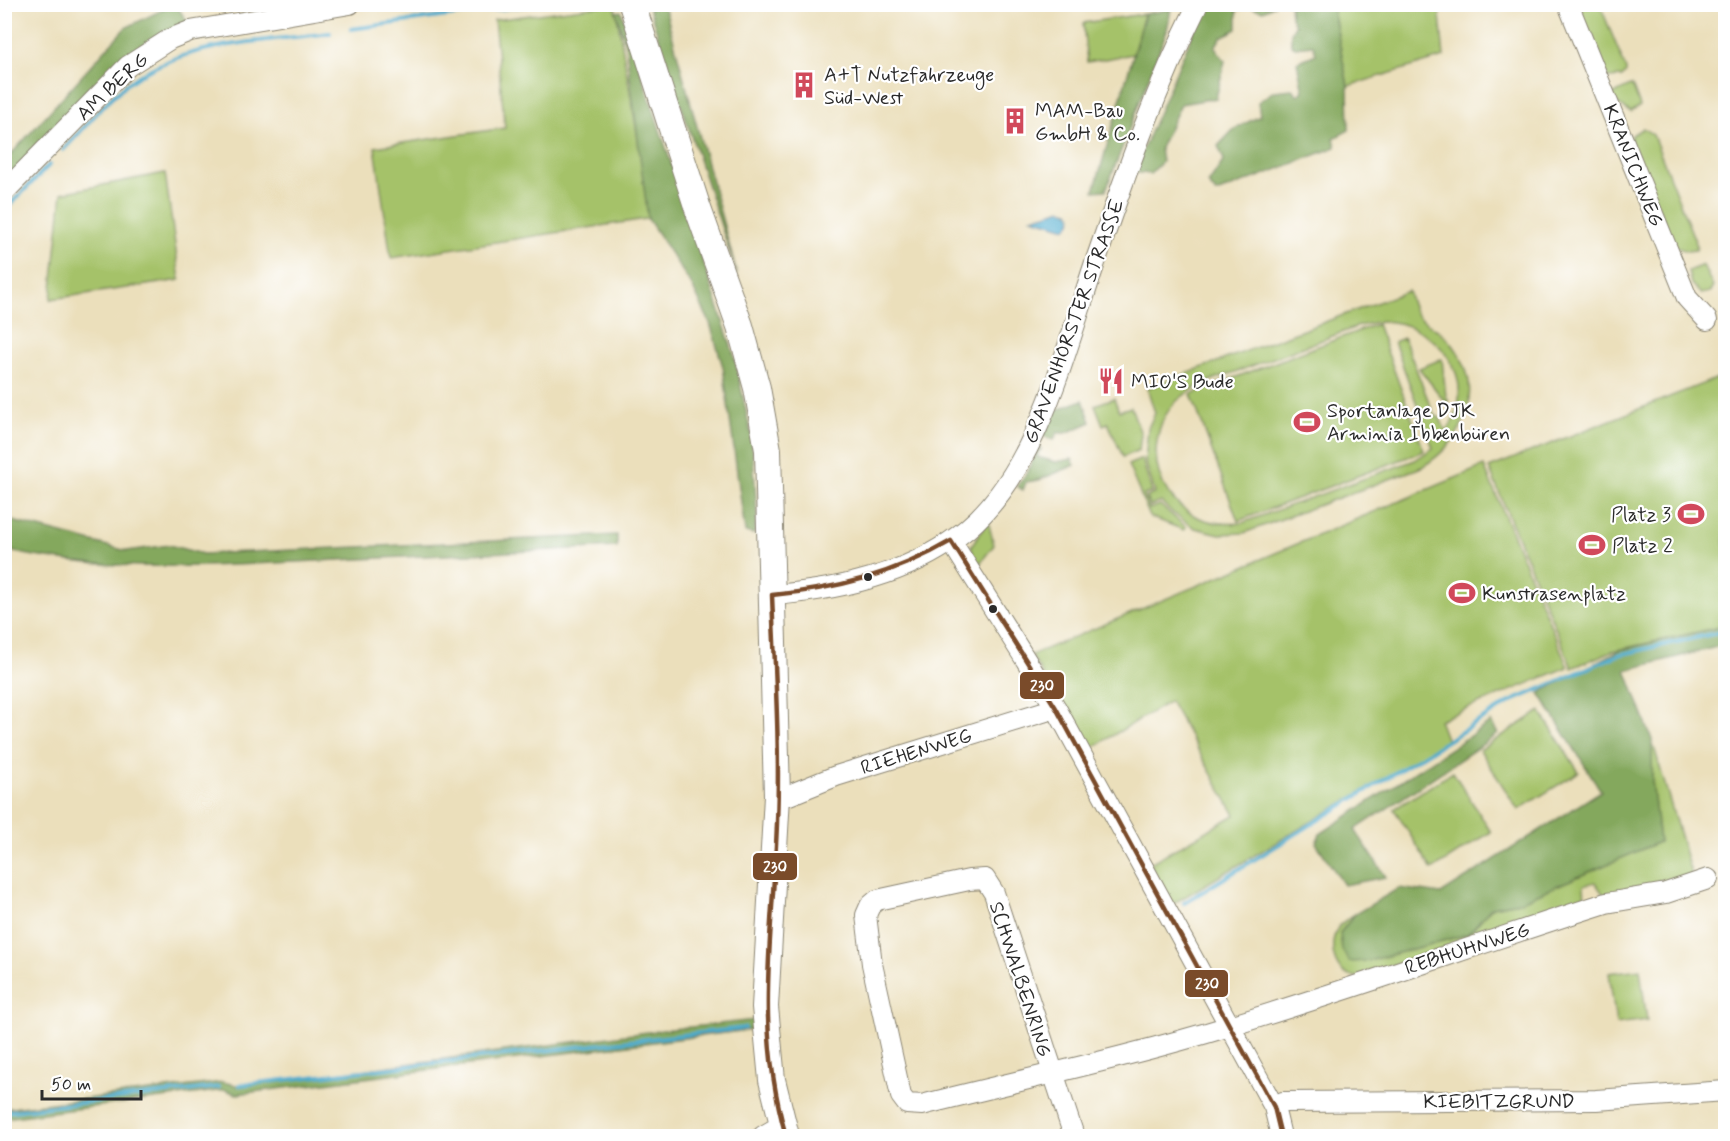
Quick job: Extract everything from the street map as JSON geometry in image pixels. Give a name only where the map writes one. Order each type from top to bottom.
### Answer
[{"type":"main road","points":[[632,4],[698,209],[740,326],[757,388],[768,450],[777,796],[765,1007],[777,1133]]},
{"type":"street","name":"AM BERG","points":[[4,192],[128,66],[170,39],[190,32],[350,4]]},
{"type":"street","name":"KRANICHWEG","points":[[1568,4],[1687,298],[1707,320]]},
{"type":"street","name":"GRAVENHORSTER STRASSE","points":[[772,595],[805,591],[868,578],[920,559],[951,541],[982,514],[1016,473],[1041,421],[1138,140],[1197,6]]},
{"type":"street","points":[[951,541],[1056,708],[1274,1107],[1281,1137]]},
{"type":"street","name":"RIEHENWEG","points":[[777,796],[789,795],[836,776],[1056,708]]},
{"type":"street","name":"SCHWALBENRING","points":[[985,879],[994,893],[1051,1073],[918,1106],[907,1104],[901,1096],[872,964],[866,915],[870,906],[878,900],[969,880],[985,879]]},
{"type":"street","name":"REBHUHNWEG","points":[[1051,1073],[1229,1027],[1606,903],[1666,893],[1708,879]]},
{"type":"street","points":[[1051,1073],[1074,1137]]},
{"type":"street","name":"KIEBITZGRUND","points":[[1274,1107],[1283,1102],[1596,1100],[1725,1091]]},
{"type":"green space","points":[[176,5],[189,24],[142,45],[122,60],[5,183],[5,161],[125,28]]},
{"type":"green space","points":[[615,5],[652,218],[391,258],[375,147],[505,128],[494,20]]},
{"type":"green space","points":[[648,5],[664,5],[737,274]]},
{"type":"green space","points":[[1205,5],[1275,5],[1263,11],[1250,7],[1237,10],[1237,29],[1221,37],[1215,47],[1225,61],[1216,98],[1181,104],[1160,148],[1162,162],[1150,174],[1133,172]]},
{"type":"green space","points":[[1290,5],[1332,5],[1348,86],[1349,130],[1334,138],[1336,147],[1216,193],[1208,184],[1224,160],[1218,146],[1234,129],[1260,116],[1258,102],[1274,91],[1292,89],[1298,95],[1303,91],[1297,62],[1316,54],[1313,45],[1295,47],[1291,44],[1291,33],[1295,25],[1291,17]]},
{"type":"green space","points":[[1332,5],[1439,5],[1444,57],[1348,86]]},
{"type":"green space","points":[[1575,5],[1600,5],[1626,69],[1622,77],[1608,78]]},
{"type":"green space","points":[[1171,9],[1167,30],[1106,190],[1094,191],[1145,14]]},
{"type":"green space","points":[[621,11],[734,355],[752,439],[757,516],[754,534],[745,532],[723,367],[710,323],[691,284],[648,219],[626,47],[616,12]]},
{"type":"green space","points":[[1144,14],[1133,54],[1087,62],[1083,23]]},
{"type":"green space","points":[[1632,85],[1640,106],[1631,112],[1615,103],[1612,95]]},
{"type":"green space","points":[[1643,128],[1653,135],[1697,246],[1696,250],[1687,251],[1675,247],[1630,142],[1632,135]]},
{"type":"green space","points":[[165,173],[180,280],[51,299],[62,193]]},
{"type":"green space","points":[[1703,265],[1713,287],[1710,292],[1701,294],[1691,284],[1688,271]]},
{"type":"green space","points":[[1408,291],[1416,314],[1449,340],[1463,362],[1468,379],[1469,397],[1460,429],[1437,456],[1422,467],[1244,533],[1220,534],[1195,528],[1161,502],[1150,506],[1147,497],[1155,493],[1145,461],[1148,428],[1155,413],[1147,388]],"holes":[[[1380,321],[1401,324],[1420,331],[1436,343],[1448,357],[1456,374],[1459,393],[1456,413],[1446,432],[1440,418],[1434,415],[1404,338],[1394,342],[1433,448],[1415,460],[1242,523],[1231,524],[1201,519],[1184,509],[1169,494],[1158,469],[1157,442],[1165,416],[1183,396],[1210,381],[1356,327]]]},
{"type":"green space","name":"Sportanlage DJK Arminia Ibbenbüren","points":[[1377,324],[1424,451],[1238,521],[1191,394]]},
{"type":"green space","points":[[1442,359],[1446,397],[1449,400],[1446,403],[1419,368]]},
{"type":"green space","points":[[1725,375],[1725,626],[1612,651],[1572,668],[1489,468]]},
{"type":"green space","points":[[1114,398],[1119,411],[1131,407],[1141,434],[1139,450],[1123,457],[1108,423],[1103,425],[1095,405]]},
{"type":"green space","points":[[1083,400],[1091,422],[1066,433],[1057,433],[1054,440],[1045,437],[1043,433],[1053,411]]},
{"type":"green space","points":[[1039,447],[1041,449],[1037,457],[1056,462],[1072,459],[1075,465],[1039,480],[1026,482],[1023,490],[1017,486],[1027,473]]},
{"type":"green space","points":[[1142,459],[1152,492],[1144,495],[1149,509],[1160,505],[1186,527],[1184,530],[1150,517],[1128,465]]},
{"type":"green space","points":[[1484,466],[1568,667],[1439,720],[1447,741],[1171,905],[1150,863],[1235,815],[1170,701],[1087,751],[1031,655]]},
{"type":"green space","points":[[5,519],[127,551],[169,545],[203,554],[617,535],[617,547],[238,565],[121,565],[82,563],[5,550]]},
{"type":"green space","points":[[988,521],[994,545],[977,567],[971,546]]},
{"type":"green space","points":[[1725,626],[1725,645],[1626,670],[1652,740],[1652,781],[1659,842],[1519,902],[1492,907],[1468,934],[1369,961],[1349,962],[1342,950],[1340,933],[1355,914],[1399,888],[1441,894],[1601,791],[1539,693],[1620,650]]},
{"type":"green space","points":[[1540,711],[1579,772],[1518,810],[1480,750]]},
{"type":"green space","points":[[1491,722],[1498,734],[1355,830],[1386,877],[1344,885],[1316,843],[1320,834]]},
{"type":"green space","points":[[1652,740],[1693,880],[1605,897],[1595,882],[1584,885],[1585,903],[1356,977],[1348,975],[1337,965],[1333,940],[1340,925],[1355,914],[1340,933],[1369,961],[1468,934],[1492,907],[1519,902],[1659,842],[1652,781]]},
{"type":"green space","points":[[1453,772],[1491,832],[1432,870],[1394,809]]},
{"type":"green space","points":[[1640,969],[1647,1020],[1616,1024],[1609,973]]},
{"type":"green space","points":[[755,1020],[756,1029],[237,1094],[225,1090],[5,1118],[4,1109],[223,1082],[240,1086]]},
{"type":"water","points":[[1062,209],[1069,211],[1072,216],[1071,223],[1066,228],[1032,218]]},
{"type":"waterway","points":[[351,29],[536,4]]},
{"type":"waterway","points":[[63,150],[102,107],[127,84],[173,59],[224,46],[330,33]]},
{"type":"waterway","points":[[4,211],[49,165]]},
{"type":"waterway","points":[[1184,903],[1510,702],[1618,655],[1726,631]]},
{"type":"waterway","points":[[239,1085],[745,1028]]},
{"type":"waterway","points":[[4,1112],[219,1087]]},
{"type":"transit line","name":"230","points":[[951,541],[1056,708],[1274,1107],[1281,1136]]},
{"type":"transit line","name":"230","points":[[772,595],[819,589],[864,578],[908,563],[951,541]]},
{"type":"transit line","name":"230","points":[[772,595],[778,794],[768,1018],[776,1095],[786,1136]]},
{"type":"place","name":"A+T Nutzfahrzeuge Süd-West","points":[[804,85]]},
{"type":"place","name":"MAM-Bau GmbH & Co.","points":[[1015,121]]},
{"type":"place","name":"MIO'S Bude","points":[[1111,381]]},
{"type":"place","name":"Sportanlage DJK Arminia Ibbenbüren","points":[[1307,422]]},
{"type":"place","name":"Platz 3","points":[[1691,514]]},
{"type":"place","name":"Platz 2","points":[[1592,545]]},
{"type":"place","name":"Kunstrasenplatz","points":[[1462,593]]}]
